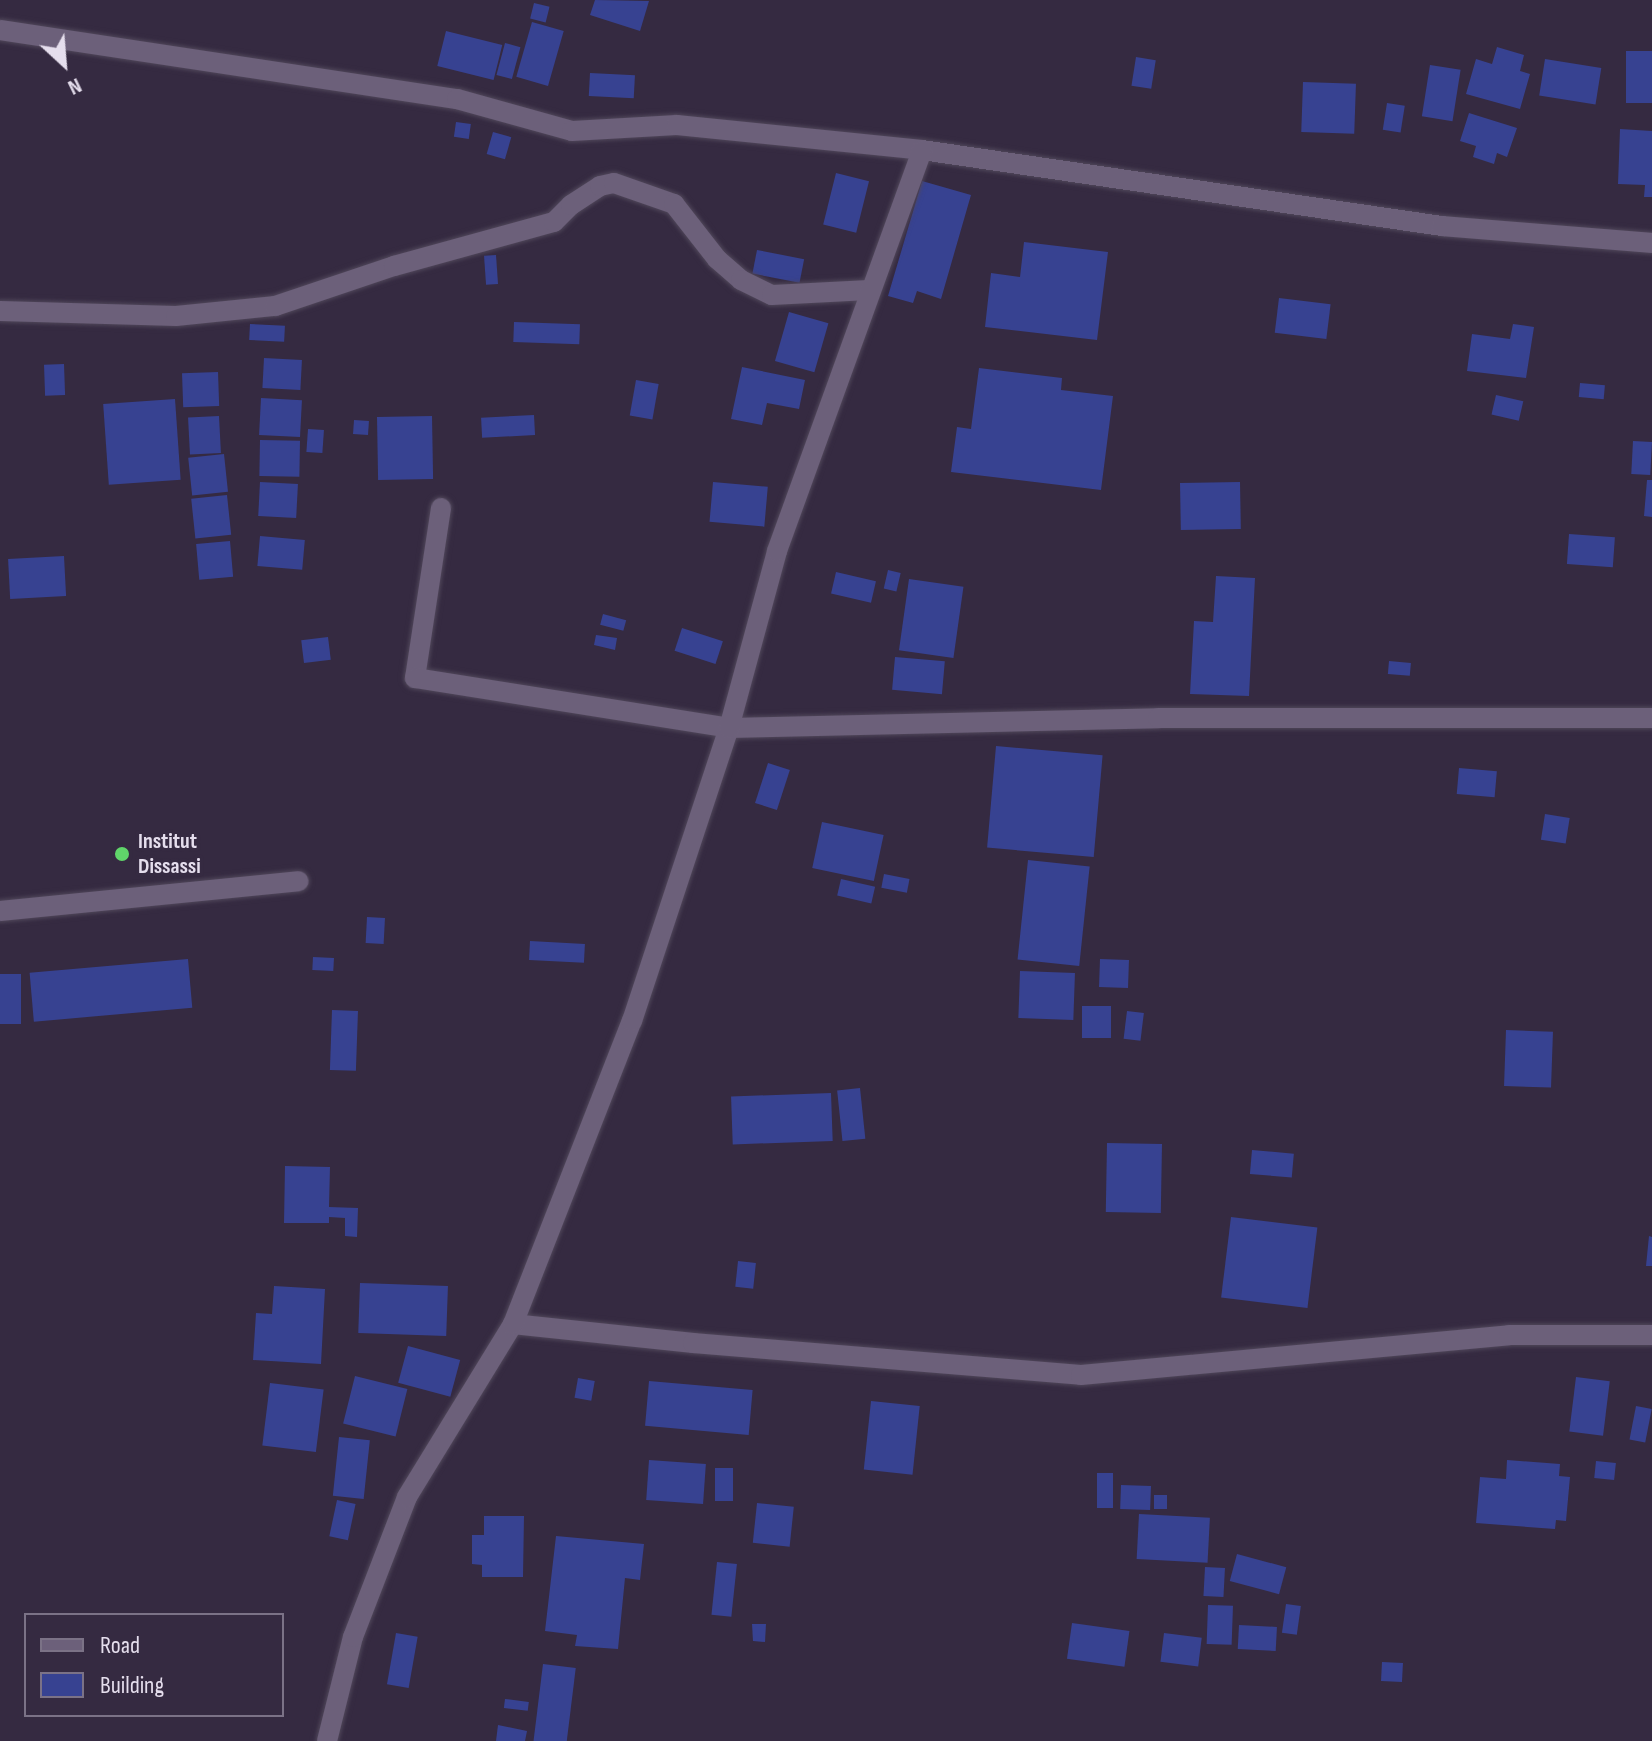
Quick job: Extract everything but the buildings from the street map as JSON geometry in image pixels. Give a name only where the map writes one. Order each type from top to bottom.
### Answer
[{"type":"street","points":[[0,30],[457,99],[572,131],[677,125],[922,150],[1442,226],[1652,243]]},
{"type":"street","points":[[327,1741],[353,1637],[407,1497],[513,1324],[632,1021],[729,728],[777,551],[922,150]]},
{"type":"street","points":[[0,311],[176,316],[275,306],[394,266],[554,222],[600,186],[614,183],[674,204],[717,259],[741,280],[772,295],[869,290]]},
{"type":"street","points":[[441,508],[415,678],[729,728],[1158,718],[1652,718]]},
{"type":"street","points":[[0,911],[298,881]]},
{"type":"street","points":[[513,1324],[708,1344],[1081,1375],[1509,1335],[1652,1335]]},
{"type":"place","name":"Institut Dissassi","points":[[122,854]]}]
